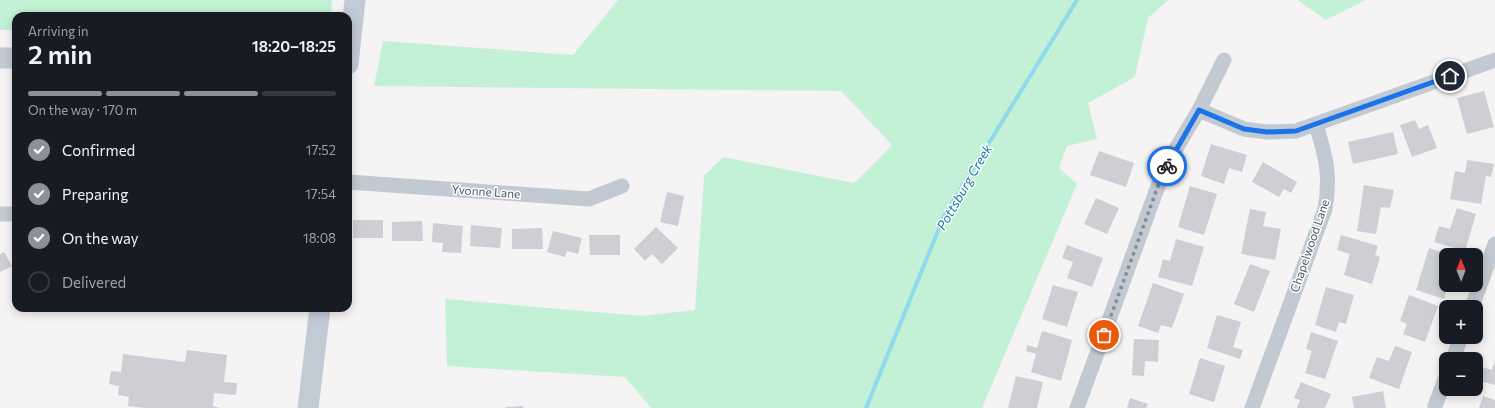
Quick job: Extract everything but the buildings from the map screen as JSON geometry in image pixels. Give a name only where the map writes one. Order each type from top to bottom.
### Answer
[{"type":"main road","points":[[352,32],[356,0]]},
{"type":"main road","points":[[0,58],[12,58]]},
{"type":"main road","points":[[308,408],[320,312]]},
{"type":"street","points":[[1077,408],[1162,175],[1199,110],[1224,60]]},
{"type":"street","points":[[1199,110],[1244,129],[1267,132],[1296,131],[1495,60]]},
{"type":"street","name":"Chapelwood Lane","points":[[1252,408],[1325,209],[1329,179],[1327,163],[1316,125]]},
{"type":"street","name":"Yvonne Lane","points":[[352,182],[589,199],[622,186]]},
{"type":"street","points":[[0,214],[12,214]]},
{"type":"street","points":[[1475,300],[1495,244]]},
{"type":"street","points":[[1435,406],[1439,395]]},
{"type":"green space","points":[[0,0],[332,0],[331,12],[12,12],[12,30],[0,30]]},
{"type":"green space","points":[[618,0],[1168,0],[1148,18],[1135,77],[1088,103],[1097,139],[1067,146],[1059,168],[1077,184],[982,408],[651,408],[625,377],[447,366],[445,299],[642,316],[695,310],[704,176],[723,157],[854,183],[892,145],[841,91],[374,86],[383,41],[573,55]]},
{"type":"green space","points":[[1298,0],[1366,0],[1326,20]]},
{"type":"waterway","name":"Pottsburg Creek","points":[[866,408],[944,216],[1077,0]]},
{"type":"way so far","points":[[1104,335],[1162,175],[1167,166]]},
{"type":"route","points":[[1167,166],[1199,110],[1244,129],[1281,133],[1296,131],[1450,76]]}]
